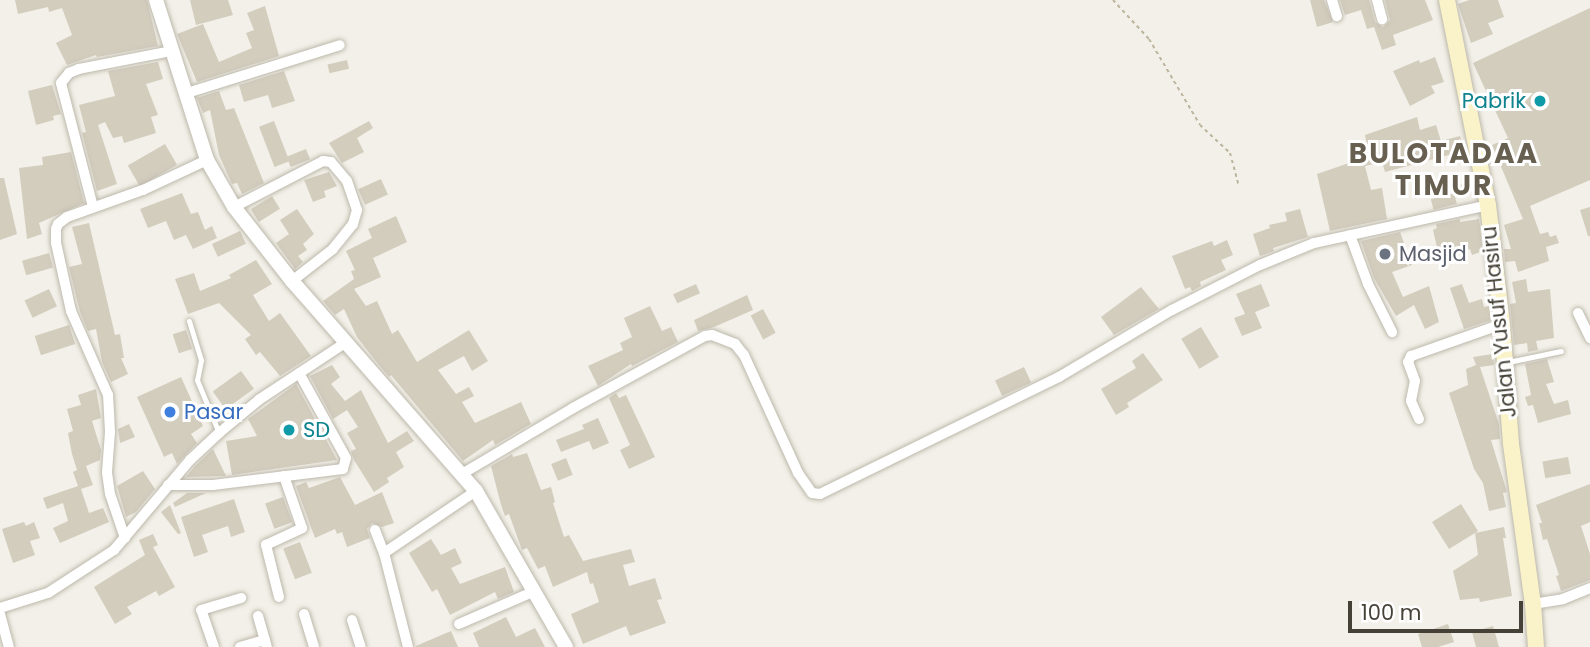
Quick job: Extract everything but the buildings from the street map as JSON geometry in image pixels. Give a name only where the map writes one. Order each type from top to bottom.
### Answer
[{"type":"main road","name":"Jalan Yusuf Hasiru","points":[[1447,0],[1488,205],[1502,324],[1511,444],[1534,604],[1536,647]]},
{"type":"street","points":[[156,0],[207,160],[233,207],[292,281],[476,491],[566,647]]},
{"type":"street","points":[[1332,0],[1337,16]]},
{"type":"street","points":[[1377,0],[1382,19]]},
{"type":"street","points":[[187,93],[340,45]]},
{"type":"street","points":[[93,207],[61,83],[69,73],[79,69],[172,51]]},
{"type":"street","points":[[125,538],[110,494],[107,472],[110,432],[108,395],[71,311],[56,243],[56,229],[61,220],[144,190],[207,160]]},
{"type":"street","points":[[233,207],[323,161],[331,162],[347,181],[358,210],[354,224],[333,249],[292,281]]},
{"type":"street","points":[[462,474],[573,408],[705,336],[712,335],[735,344],[744,355],[798,473],[813,493],[820,494],[1059,377],[1222,283],[1314,243],[1488,205]]},
{"type":"street","points":[[1350,235],[1368,284],[1392,332]]},
{"type":"street","points":[[1578,313],[1590,338]]},
{"type":"street","points":[[1419,419],[1411,401],[1415,381],[1408,362],[1411,356],[1502,324]]},
{"type":"street","points":[[0,608],[48,593],[93,566],[125,538],[168,485],[219,433],[345,342]]},
{"type":"street","points":[[168,485],[213,485],[343,468],[346,464],[337,438],[299,373]]},
{"type":"street","points":[[279,597],[266,545],[302,528],[284,476]]},
{"type":"street","points":[[384,553],[476,491]]},
{"type":"street","points":[[375,530],[384,553],[408,647]]},
{"type":"street","points":[[1534,604],[1563,599],[1590,588]]},
{"type":"street","points":[[459,624],[535,591]]},
{"type":"street","points":[[214,647],[201,610],[241,598]]},
{"type":"street","points":[[0,614],[9,647]]},
{"type":"street","points":[[304,614],[314,647]]},
{"type":"street","points":[[240,647],[266,643],[258,616]]},
{"type":"street","points":[[352,620],[361,647]]},
{"type":"lane","points":[[189,321],[201,360],[197,380],[219,433]]},
{"type":"lane","points":[[1505,362],[1561,351]]},
{"type":"path","points":[[1113,0],[1149,39],[1200,125],[1230,153],[1239,186]]},
{"type":"place","name":"Pabrik","points":[[1540,101]]},
{"type":"place","name":"Masjid","points":[[1385,254]]},
{"type":"place","name":"Pasar","points":[[170,412]]},
{"type":"place","name":"SD","points":[[289,430]]},
{"type":"district","name":"BULOTADAA TIMUR","points":[[1444,170]]}]
